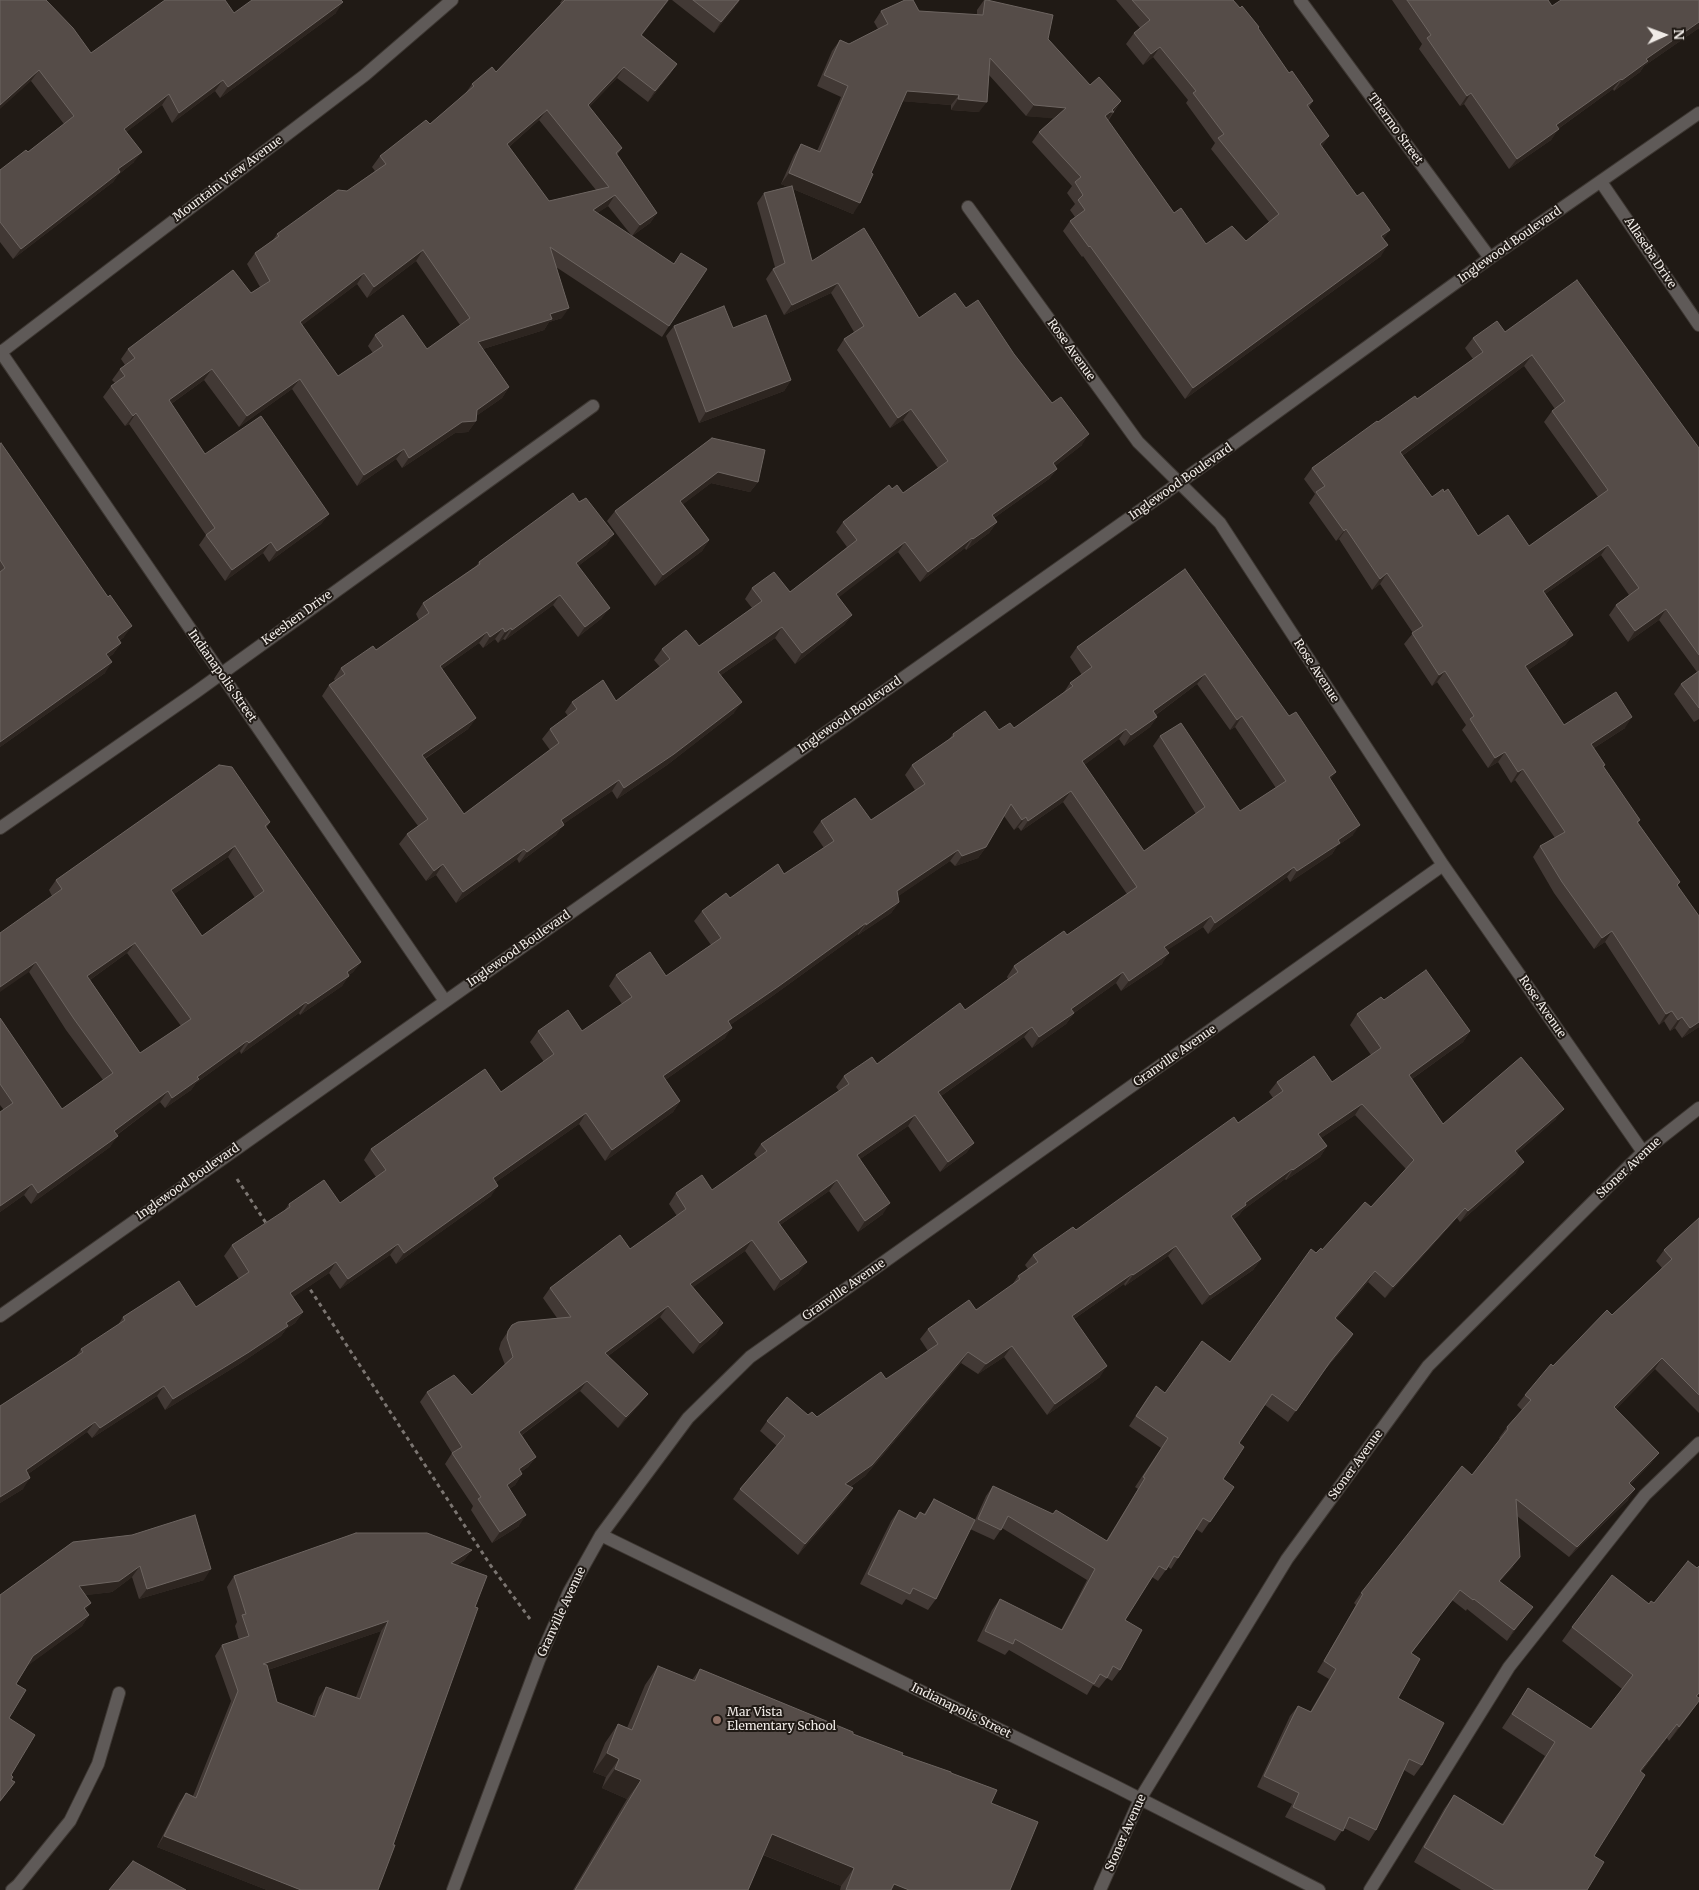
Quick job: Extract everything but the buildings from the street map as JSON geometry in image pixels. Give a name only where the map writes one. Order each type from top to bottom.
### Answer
[{"type":"street","name":"Mountain View Avenue","points":[[0,352],[365,75],[452,0]]},
{"type":"street","name":"Thermo Street","points":[[1300,0],[1490,258]]},
{"type":"street","name":"Inglewood Boulevard","points":[[0,1316],[1180,484],[1490,258],[1699,113]]},
{"type":"street","name":"Allaseba Drive","points":[[1601,182],[1699,324]]},
{"type":"street","name":"Rose Avenue","points":[[968,207],[1138,442],[1220,523],[1443,865],[1643,1152]]},
{"type":"street","name":"Indianapolis Street","points":[[0,352],[445,1001]]},
{"type":"street","name":"Keeshen Drive","points":[[0,828],[196,692],[593,406]]},
{"type":"street","name":"Granville Avenue","points":[[454,1890],[539,1660],[569,1592],[601,1535],[688,1418],[750,1357],[1443,865]]},
{"type":"street","name":"Stoner Avenue","points":[[1100,1890],[1140,1799],[1287,1559],[1428,1366],[1643,1152],[1699,1108]]},
{"type":"street","points":[[1370,1890],[1509,1667],[1645,1495],[1699,1443]]},
{"type":"street","name":"Indianapolis Street","points":[[601,1535],[1140,1799],[1319,1890]]},
{"type":"street","points":[[12,1890],[70,1821],[98,1764],[120,1693]]},
{"type":"path","points":[[224,1157],[269,1227]]},
{"type":"path","points":[[306,1282],[491,1566],[531,1620]]},
{"type":"place","name":"Mar Vista Elementary School","points":[[717,1720]]}]
